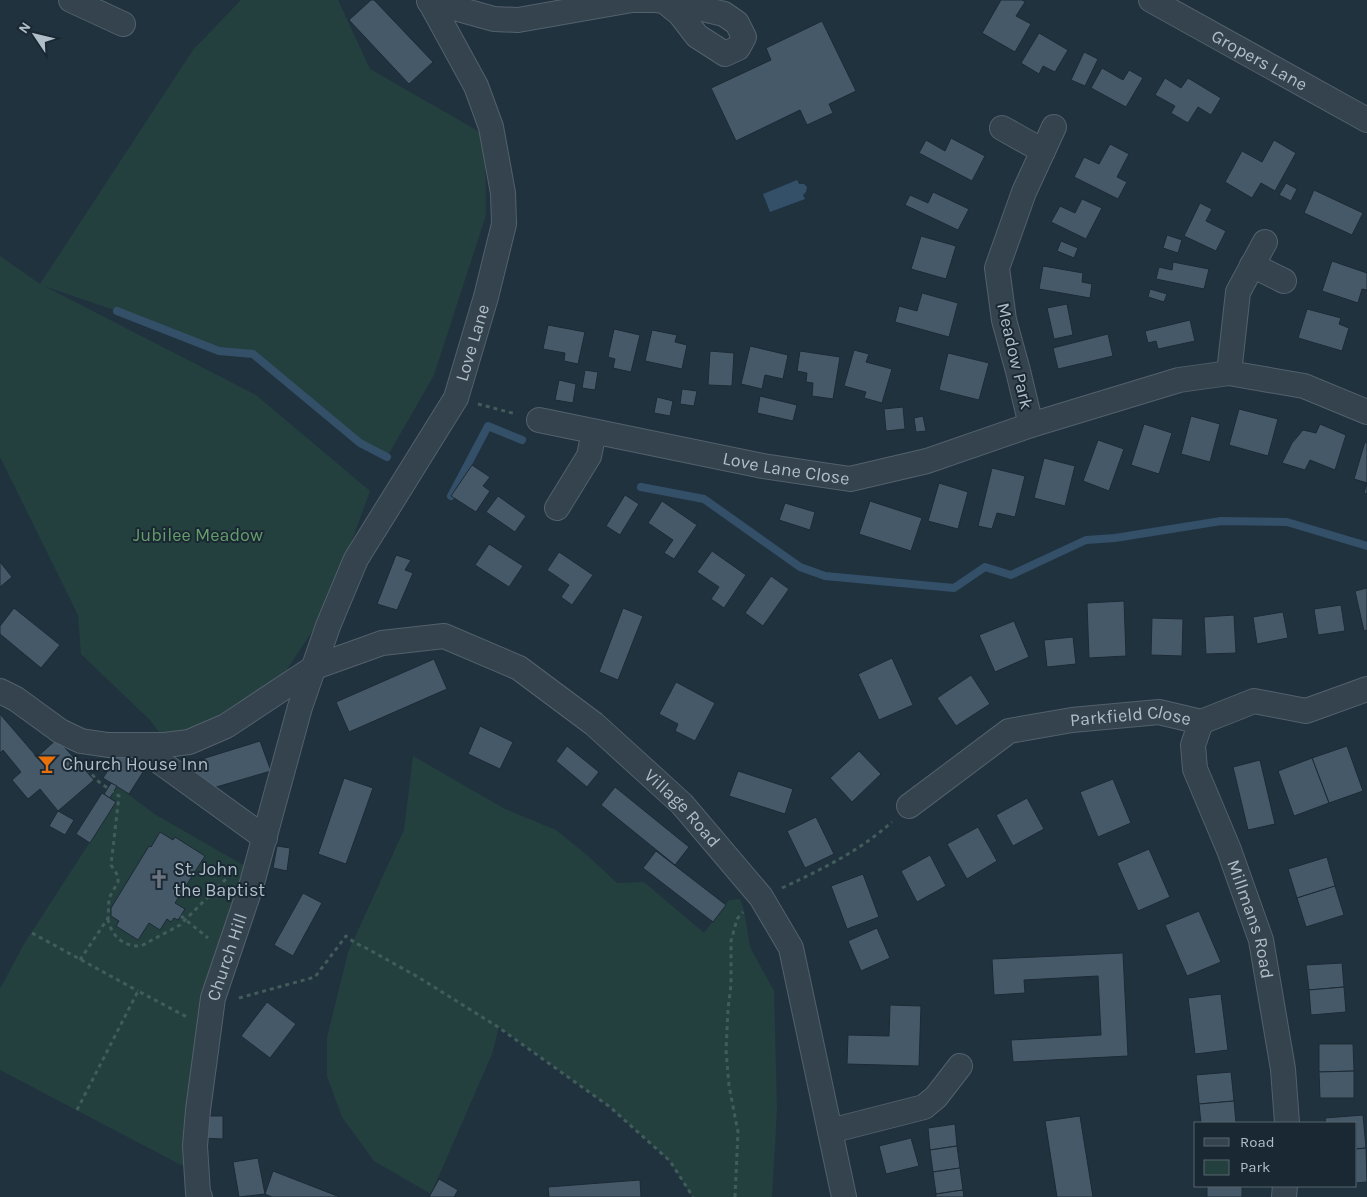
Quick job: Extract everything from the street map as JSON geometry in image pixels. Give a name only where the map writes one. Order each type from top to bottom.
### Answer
[{"type":"street","points":[[71,0],[123,24]]},
{"type":"street","points":[[429,0],[494,19],[518,20],[632,0],[664,1]]},
{"type":"street","name":"Love Lane","points":[[315,666],[328,626],[356,559],[456,398],[486,297],[504,224],[503,193],[491,127],[476,86],[429,0]]},
{"type":"street","name":"Gropers Lane","points":[[1152,0],[1367,120]]},
{"type":"street","name":"Meadow Park","points":[[1054,126],[1024,192],[996,268],[1004,320],[1031,424],[1179,380],[1229,374],[1304,386],[1367,412]]},
{"type":"street","points":[[1002,128],[1043,151]]},
{"type":"street","points":[[1229,374],[1238,292],[1265,242]]},
{"type":"street","points":[[1252,265],[1284,281]]},
{"type":"street","name":"Love Lane Close","points":[[539,420],[763,466],[850,479],[927,461],[1031,424]]},
{"type":"street","points":[[557,508],[589,456],[594,432]]},
{"type":"street","name":"Village Road","points":[[0,692],[16,699],[60,731],[70,736],[96,743],[138,746],[165,745],[189,742],[226,726],[315,666],[382,642],[444,636],[520,668],[594,724],[682,804],[761,897],[791,948],[844,1197]]},
{"type":"street","name":"Church Hill","points":[[200,1197],[198,1193],[195,1146],[213,998],[252,883],[300,707],[315,666]]},
{"type":"street","name":"Parkfield Close","points":[[908,806],[1009,731],[1072,720],[1159,712],[1201,722],[1254,701],[1306,711],[1367,689]]},
{"type":"street","name":"Millmans Road","points":[[1201,722],[1193,745],[1194,769],[1229,850],[1261,940],[1283,1069],[1287,1122]]},
{"type":"street","points":[[138,746],[265,838]]},
{"type":"street","points":[[830,1131],[924,1107],[936,1097],[960,1066]]},
{"type":"path","points":[[456,398],[539,420]]},
{"type":"path","points":[[99,782],[119,796],[110,866],[118,876],[118,882],[109,898],[108,918],[110,926],[119,940],[134,947],[141,946],[164,935],[180,925],[228,877]]},
{"type":"path","points":[[735,1197],[734,1184],[738,1132],[729,1086],[726,1050],[731,985],[731,941],[737,919],[744,910],[761,897],[837,862],[873,839],[908,806]]},
{"type":"path","points":[[181,916],[215,944]]},
{"type":"path","points":[[80,960],[108,918]]},
{"type":"path","points":[[32,933],[192,1020]]},
{"type":"path","points":[[238,998],[315,977],[346,936],[354,943],[418,977],[498,1027],[610,1108],[670,1161],[693,1197]]},
{"type":"path","points":[[76,1110],[138,991]]},
{"type":"green space","name":"Jubilee Meadow","points":[[241,0],[338,0],[370,69],[485,135],[486,215],[434,375],[387,457],[360,443],[253,354],[219,351],[117,311],[44,286],[256,395],[370,491],[338,578],[315,627],[285,672],[270,686],[199,729],[161,735],[150,720],[81,654],[78,615],[0,457],[0,256],[40,284],[193,50]]},
{"type":"green space","points":[[413,756],[505,809],[556,830],[617,883],[644,882],[704,933],[729,900],[740,899],[744,910],[750,947],[774,991],[777,1109],[772,1197],[692,1197],[670,1161],[610,1107],[499,1027],[492,1054],[431,1194],[374,1161],[342,1117],[327,1076],[327,1038],[348,952],[404,830]]},
{"type":"green space","points":[[117,786],[156,815],[252,870],[200,1024],[183,1166],[0,1070],[0,989],[24,944],[116,802],[110,798]]},
{"type":"water","points":[[797,180],[799,184],[804,184],[807,187],[803,195],[805,199],[770,212],[763,194]]},
{"type":"building","points":[[371,0],[374,0],[433,62],[409,84],[349,20]]},
{"type":"building","points":[[1001,0],[1022,0],[1025,2],[1016,16],[1031,24],[1015,52],[982,33]]},
{"type":"building","points":[[822,21],[856,91],[829,104],[833,113],[807,125],[800,110],[736,141],[711,88],[771,60],[766,48]]},
{"type":"building","points":[[1039,33],[1068,50],[1055,72],[1043,66],[1039,74],[1021,63]]},
{"type":"building","points":[[1084,52],[1098,59],[1085,86],[1071,80]]},
{"type":"building","points":[[1102,68],[1123,80],[1129,70],[1143,78],[1126,107],[1091,88]]},
{"type":"building","points":[[1165,78],[1181,88],[1188,78],[1221,98],[1211,115],[1198,107],[1188,123],[1171,113],[1175,106],[1155,95]]},
{"type":"building","points":[[951,138],[985,156],[972,181],[919,153],[926,140],[945,151]]},
{"type":"building","points":[[1274,140],[1296,153],[1275,191],[1261,183],[1252,198],[1225,182],[1242,151],[1262,162]]},
{"type":"building","points":[[1110,144],[1129,154],[1117,177],[1127,182],[1118,199],[1074,177],[1084,157],[1099,164]]},
{"type":"building","points":[[1286,183],[1297,189],[1291,201],[1279,195]]},
{"type":"building","points":[[1314,190],[1363,213],[1352,235],[1304,213]]},
{"type":"building","points":[[933,192],[969,209],[958,230],[905,205],[910,195],[928,203]]},
{"type":"building","points":[[1082,199],[1102,208],[1086,239],[1051,222],[1060,206],[1075,213]]},
{"type":"building","points":[[1200,203],[1212,209],[1206,221],[1226,231],[1216,251],[1184,236]]},
{"type":"building","points":[[1167,235],[1182,240],[1178,253],[1163,248]]},
{"type":"building","points":[[921,236],[956,246],[946,279],[911,269]]},
{"type":"building","points":[[1061,241],[1078,248],[1074,258],[1057,251]]},
{"type":"building","points":[[1332,261],[1367,273],[1367,290],[1362,289],[1358,303],[1322,291]]},
{"type":"building","points":[[1173,262],[1209,269],[1204,289],[1156,279],[1159,267],[1172,270]]},
{"type":"building","points":[[1043,266],[1083,273],[1082,282],[1092,284],[1090,298],[1039,289]]},
{"type":"building","points":[[1150,289],[1167,294],[1164,302],[1148,297]]},
{"type":"building","points":[[922,293],[958,303],[949,337],[895,322],[899,306],[917,311]]},
{"type":"building","points":[[1067,304],[1073,335],[1054,339],[1047,308]]},
{"type":"building","points":[[1307,309],[1341,318],[1339,324],[1349,328],[1342,351],[1298,338]]},
{"type":"building","points":[[1190,320],[1195,341],[1158,349],[1156,341],[1148,343],[1145,331]]},
{"type":"building","points":[[548,325],[585,332],[578,364],[564,361],[565,353],[543,349]]},
{"type":"building","points":[[614,329],[640,335],[631,372],[613,368],[615,359],[608,357]]},
{"type":"building","points":[[652,330],[677,335],[675,342],[687,345],[682,369],[645,361]]},
{"type":"building","points":[[1108,334],[1113,356],[1058,369],[1053,348]]},
{"type":"building","points":[[750,346],[788,355],[783,379],[765,375],[762,389],[741,384]]},
{"type":"building","points":[[854,350],[869,354],[866,362],[892,369],[882,403],[864,398],[866,392],[844,386]]},
{"type":"building","points":[[710,351],[734,353],[732,386],[708,385]]},
{"type":"building","points":[[800,351],[840,357],[833,399],[812,396],[813,383],[806,382],[807,373],[797,371]]},
{"type":"building","points":[[948,353],[989,363],[979,400],[939,390]]},
{"type":"building","points":[[585,370],[598,372],[595,390],[582,388]]},
{"type":"building","points":[[559,380],[576,384],[573,403],[555,400]]},
{"type":"building","points":[[682,389],[697,391],[694,406],[680,404]]},
{"type":"building","points":[[760,396],[797,405],[793,421],[757,413]]},
{"type":"building","points":[[657,397],[673,401],[670,416],[654,413]]},
{"type":"building","points":[[903,407],[905,429],[886,431],[884,409]]},
{"type":"building","points":[[1239,409],[1278,419],[1268,456],[1229,445]]},
{"type":"building","points":[[923,416],[926,431],[916,432],[914,418]]},
{"type":"building","points":[[1191,416],[1220,424],[1210,462],[1181,454]]},
{"type":"building","points":[[1144,424],[1172,433],[1159,474],[1131,465]]},
{"type":"building","points":[[1320,424],[1346,435],[1335,470],[1310,460],[1305,470],[1282,463],[1292,443],[1303,430],[1316,433]]},
{"type":"building","points":[[1098,440],[1124,449],[1109,491],[1083,481]]},
{"type":"building","points":[[1365,442],[1367,443],[1367,483],[1354,479]]},
{"type":"building","points":[[1044,458],[1075,466],[1065,506],[1034,498]]},
{"type":"building","points":[[472,465],[490,477],[483,486],[490,491],[476,512],[451,496]]},
{"type":"building","points":[[992,468],[1025,476],[1015,517],[997,513],[992,529],[978,526]]},
{"type":"building","points":[[939,483],[968,492],[958,529],[928,521]]},
{"type":"building","points":[[1367,483],[1367,494],[1364,493]]},
{"type":"building","points":[[625,495],[639,504],[620,535],[606,526]]},
{"type":"building","points":[[498,496],[526,516],[515,532],[486,512]]},
{"type":"building","points":[[662,501],[697,525],[674,559],[664,553],[673,540],[648,523]]},
{"type":"building","points":[[870,501],[922,518],[911,551],[859,534]]},
{"type":"building","points":[[785,503],[815,512],[810,530],[779,520]]},
{"type":"building","points":[[489,544],[523,566],[509,587],[475,565]]},
{"type":"building","points":[[712,551],[746,575],[724,608],[711,599],[719,587],[697,572]]},
{"type":"building","points":[[559,552],[593,575],[572,605],[561,597],[569,585],[547,570]]},
{"type":"building","points":[[396,555],[411,560],[405,570],[413,573],[397,610],[377,604]]},
{"type":"building","points":[[0,562],[12,577],[0,587]]},
{"type":"building","points":[[771,576],[789,589],[763,626],[745,613]]},
{"type":"building","points":[[1367,588],[1367,630],[1364,631],[1355,591]]},
{"type":"building","points":[[1124,601],[1126,656],[1089,658],[1087,603]]},
{"type":"building","points":[[1341,605],[1345,631],[1318,635],[1314,609]]},
{"type":"building","points":[[14,608],[60,645],[41,668],[0,634],[0,626]]},
{"type":"building","points":[[623,608],[643,616],[618,680],[599,672]]},
{"type":"building","points":[[1283,612],[1288,638],[1257,644],[1253,617]]},
{"type":"building","points":[[1234,615],[1236,653],[1206,654],[1204,617]]},
{"type":"building","points":[[1152,618],[1183,619],[1182,656],[1151,655]]},
{"type":"building","points":[[1014,621],[1029,657],[995,672],[979,635]]},
{"type":"building","points":[[1073,637],[1076,664],[1047,667],[1044,640]]},
{"type":"building","points":[[892,658],[913,705],[879,720],[858,674]]},
{"type":"building","points":[[434,659],[447,689],[349,732],[336,702]]},
{"type":"building","points":[[971,675],[990,704],[956,726],[937,698]]},
{"type":"building","points":[[676,682],[715,703],[695,741],[675,731],[678,724],[659,714]]},
{"type":"building","name":"Church House Inn","points":[[0,714],[37,757],[57,739],[94,780],[58,811],[40,789],[28,799],[12,780],[21,772],[3,750],[0,753]]},
{"type":"building","points":[[480,726],[513,742],[500,769],[468,754]]},
{"type":"building","points":[[260,741],[271,771],[206,790],[173,768]]},
{"type":"building","points":[[567,746],[599,772],[587,787],[556,761]]},
{"type":"building","points":[[1347,746],[1363,791],[1329,803],[1312,758]]},
{"type":"building","points":[[859,751],[881,774],[852,802],[830,778]]},
{"type":"building","points":[[120,752],[145,769],[129,794],[103,778]]},
{"type":"building","points":[[1312,758],[1329,803],[1294,816],[1278,771]]},
{"type":"building","points":[[1260,760],[1275,824],[1248,830],[1233,767]]},
{"type":"building","points":[[738,771],[793,789],[785,814],[729,796]]},
{"type":"building","points":[[344,778],[373,788],[346,864],[318,854]]},
{"type":"building","points":[[1113,779],[1131,823],[1098,837],[1080,792]]},
{"type":"building","points":[[111,783],[117,786],[110,798],[104,794]]},
{"type":"building","points":[[615,787],[689,847],[675,865],[601,805]]},
{"type":"building","points":[[102,793],[116,802],[90,843],[76,834]]},
{"type":"building","points":[[1027,798],[1044,829],[1013,846],[996,815]]},
{"type":"building","points":[[58,811],[74,820],[65,835],[49,826]]},
{"type":"building","points":[[816,817],[834,854],[805,868],[787,831]]},
{"type":"building","points":[[978,827],[997,861],[967,879],[947,844]]},
{"type":"building","name":"St. John the Baptist","points":[[160,832],[173,840],[175,837],[205,856],[175,903],[185,909],[178,920],[174,918],[171,922],[167,919],[160,930],[149,923],[138,940],[116,926],[119,921],[111,916],[111,908],[149,846],[151,847]]},
{"type":"building","points":[[277,846],[290,848],[287,871],[273,868]]},
{"type":"building","points":[[1149,849],[1170,897],[1138,911],[1117,863]]},
{"type":"building","points":[[656,851],[726,905],[713,922],[643,868]]},
{"type":"building","points":[[930,855],[946,886],[917,902],[901,871]]},
{"type":"building","points":[[1327,857],[1335,886],[1297,898],[1288,869]]},
{"type":"building","points":[[863,874],[879,917],[847,929],[831,886]]},
{"type":"building","points":[[1335,886],[1344,915],[1306,927],[1297,898]]},
{"type":"building","points":[[303,893],[322,903],[293,956],[274,945]]},
{"type":"building","points":[[1199,911],[1221,962],[1187,976],[1165,925]]},
{"type":"building","points":[[877,928],[890,958],[861,971],[848,941]]},
{"type":"building","points":[[1123,953],[1128,1056],[1013,1062],[1011,1040],[1101,1035],[1098,976],[1024,980],[1025,993],[994,995],[992,959]]},
{"type":"building","points":[[1342,963],[1344,987],[1309,990],[1306,965]]},
{"type":"building","points":[[1344,987],[1346,1012],[1311,1015],[1309,990]]},
{"type":"building","points":[[1221,994],[1228,1050],[1195,1054],[1188,998]]},
{"type":"building","points":[[267,1002],[296,1024],[270,1058],[241,1036]]},
{"type":"building","points":[[890,1005],[921,1006],[919,1066],[847,1064],[848,1035],[889,1036]]},
{"type":"building","points":[[1319,1044],[1353,1044],[1354,1071],[1319,1072]]},
{"type":"building","points":[[1354,1071],[1354,1098],[1320,1098],[1319,1072]]},
{"type":"building","points":[[1231,1072],[1234,1101],[1199,1104],[1196,1075]]},
{"type":"building","points":[[1234,1101],[1236,1122],[1201,1122],[1199,1104]]},
{"type":"building","points":[[1363,1115],[1366,1148],[1357,1149],[1357,1122],[1326,1122],[1325,1118]]},
{"type":"building","points":[[201,1116],[223,1116],[223,1139],[201,1138]]},
{"type":"building","points":[[1080,1116],[1093,1197],[1057,1197],[1045,1121]]},
{"type":"building","points":[[955,1124],[957,1146],[930,1150],[928,1128]]},
{"type":"building","points":[[911,1138],[919,1166],[886,1174],[879,1146]]},
{"type":"building","points":[[957,1146],[960,1168],[933,1172],[930,1150]]},
{"type":"building","points":[[1366,1148],[1367,1182],[1357,1183],[1357,1149]]},
{"type":"building","points":[[258,1158],[265,1194],[239,1197],[233,1162]]},
{"type":"building","points":[[960,1168],[963,1190],[936,1194],[933,1172]]},
{"type":"building","points":[[273,1171],[340,1197],[272,1197],[265,1194]]},
{"type":"building","points":[[439,1179],[458,1190],[454,1197],[429,1197]]},
{"type":"building","points":[[640,1180],[641,1197],[549,1197],[548,1187]]},
{"type":"building","points":[[1207,1187],[1242,1187],[1242,1197],[1207,1197]]},
{"type":"building","points":[[963,1190],[964,1197],[936,1197],[936,1194]]},
{"type":"waterway","points":[[117,311],[219,351],[253,354],[360,443],[387,457]]},
{"type":"waterway","points":[[451,496],[488,426],[522,440]]},
{"type":"waterway","points":[[641,487],[704,499],[800,567],[825,576],[954,588],[985,567],[1011,575],[1086,540],[1115,538],[1221,521],[1287,522],[1367,546]]},
{"type":"place","name":"Church House Inn","points":[[47,764]]},
{"type":"place","name":"St. John the Baptist","points":[[159,879]]}]
